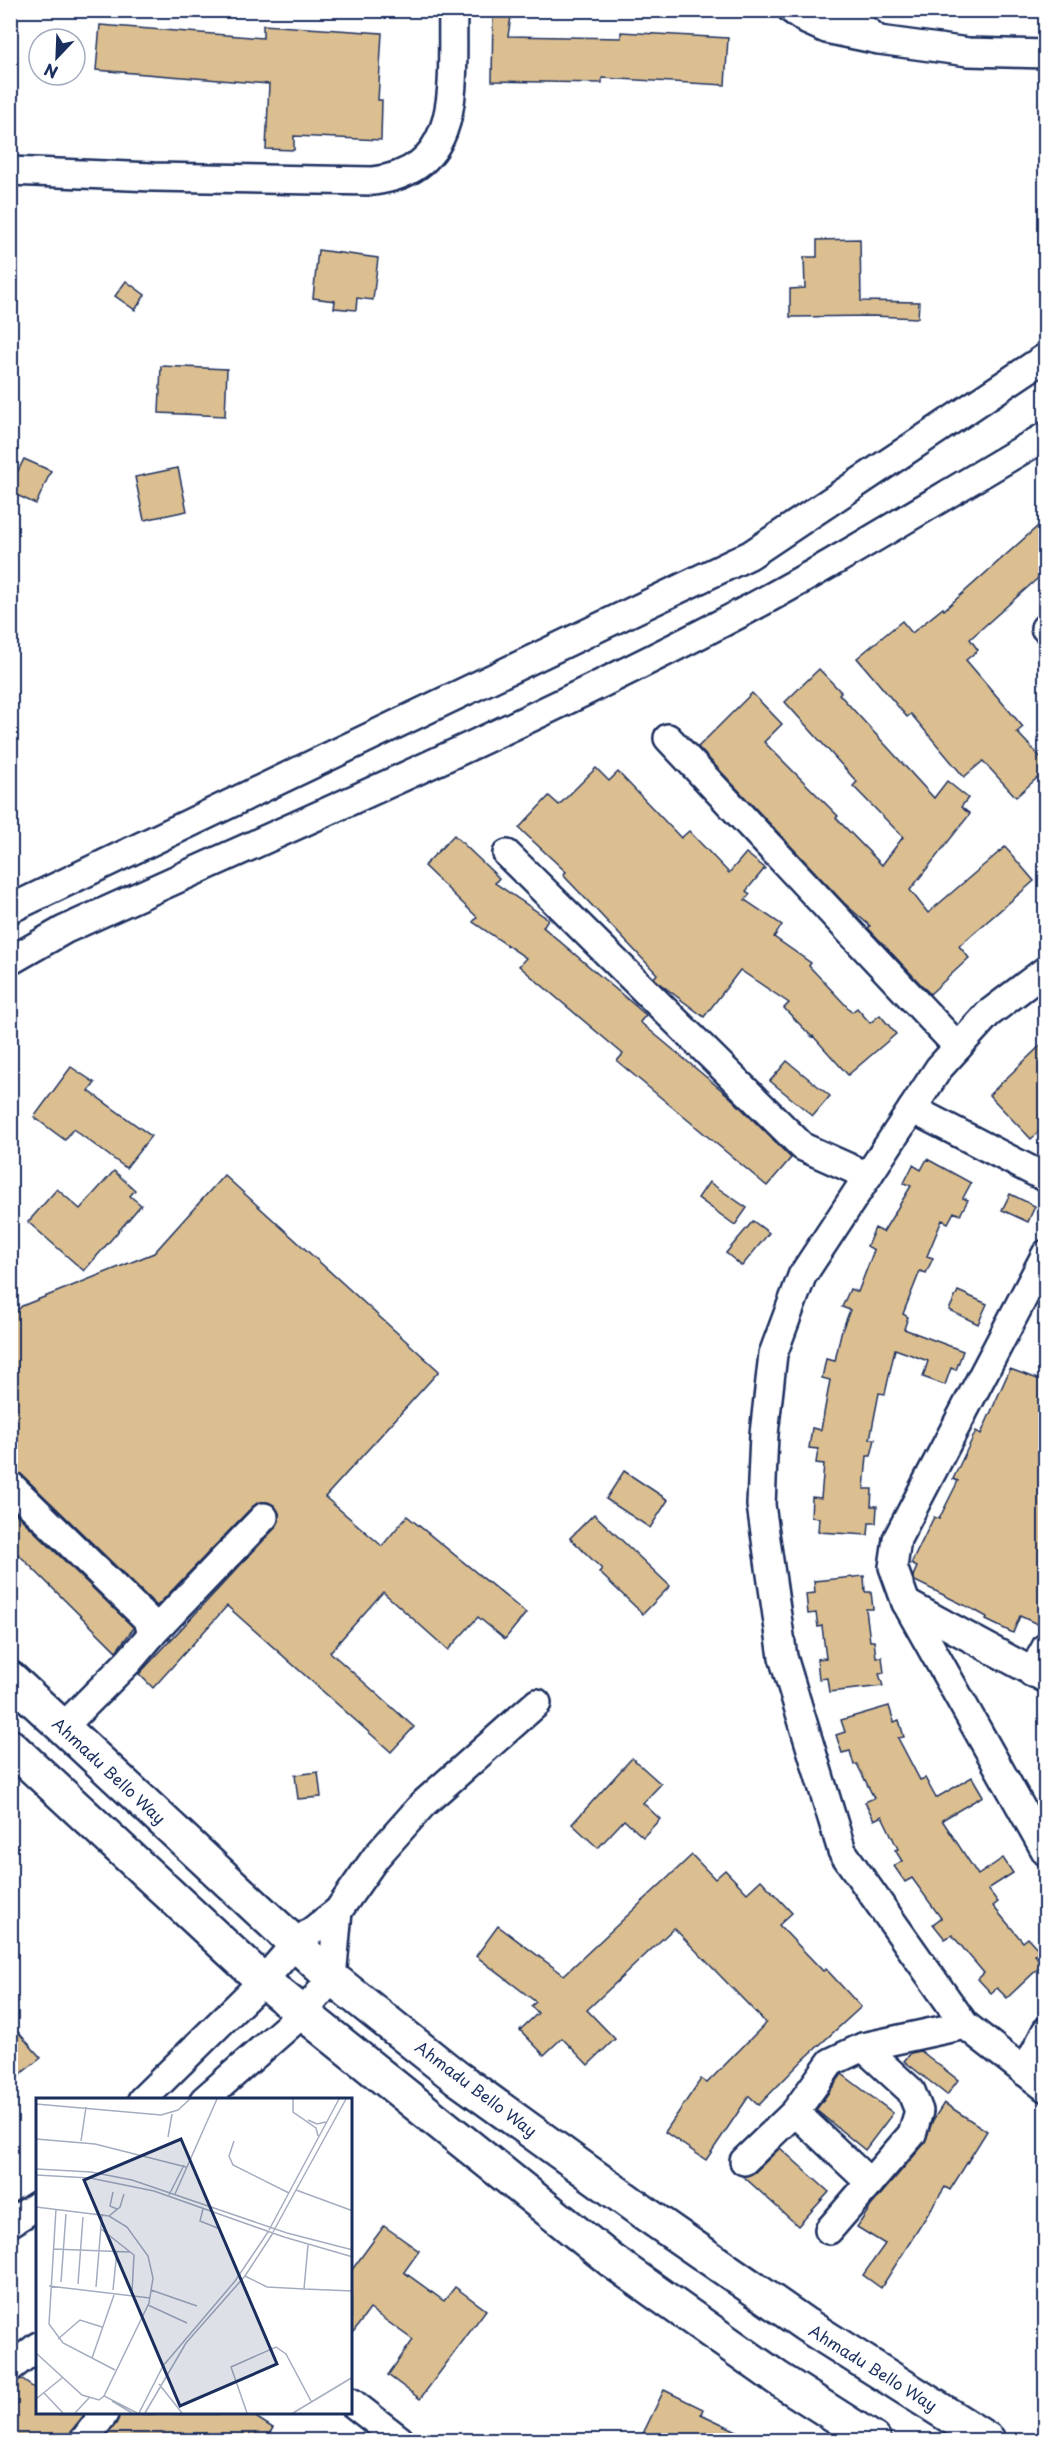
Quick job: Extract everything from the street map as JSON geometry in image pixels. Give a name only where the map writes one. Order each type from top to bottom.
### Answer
[{"type":"main road","name":"Ahmadu Bello Way","points":[[10,1678],[332,1978],[456,2077],[646,2214],[806,2325],[987,2440]]},
{"type":"main road","points":[[10,1746],[263,1981],[612,2261],[777,2378],[874,2440]]},
{"type":"street","points":[[10,171],[153,177],[373,181],[402,176],[417,168],[431,155],[437,146],[448,116],[451,97],[453,10]]},
{"type":"street","points":[[792,10],[826,29],[879,40],[968,52],[1046,54]]},
{"type":"street","points":[[841,10],[879,40]]},
{"type":"street","points":[[10,909],[750,555],[1046,357]]},
{"type":"street","points":[[10,961],[64,930],[619,676],[835,562],[1046,436]]},
{"type":"street","points":[[668,738],[958,1047]]},
{"type":"street","points":[[507,854],[803,1147],[868,1176]]},
{"type":"street","points":[[1046,970],[988,1014],[939,1068],[802,1276],[773,1354],[764,1434],[761,1505],[783,1657],[842,1851],[965,2025],[1035,2080],[1046,2031]]},
{"type":"street","points":[[912,1109],[1046,1178]]},
{"type":"street","points":[[1046,1254],[897,1539],[893,1567],[906,1603],[1046,1852]]},
{"type":"street","points":[[10,1485],[148,1620],[152,1634]]},
{"type":"street","points":[[63,1727],[129,1661],[264,1517]]},
{"type":"street","points":[[906,1603],[1039,1676],[1046,1647]]},
{"type":"street","points":[[144,2098],[263,1981],[295,1944],[338,1911],[376,1857],[423,1804],[537,1703]]},
{"type":"street","points":[[206,2098],[303,2013],[332,1978],[338,1911]]},
{"type":"street","points":[[744,2162],[795,2112],[831,2062],[863,2047],[965,2025]]},
{"type":"street","points":[[829,2230],[912,2134],[919,2111],[911,2091],[863,2047]]},
{"type":"street","points":[[795,2112],[870,2183]]},
{"type":"street","points":[[10,2223],[36,2206]]},
{"type":"street","points":[[10,2368],[36,2348]]},
{"type":"street","points":[[352,2403],[400,2440]]},
{"type":"street","points":[[84,2440],[103,2415]]},
{"type":"building","points":[[493,10],[512,10],[508,36],[621,38],[621,32],[728,38],[725,85],[602,78],[602,83],[492,81]]},
{"type":"building","points":[[100,25],[263,38],[263,25],[382,33],[378,100],[382,100],[381,140],[294,136],[294,150],[266,149],[269,84],[96,70]]},
{"type":"building","points":[[860,239],[861,301],[919,302],[918,318],[790,317],[790,289],[805,288],[804,257],[817,257],[817,240]]},
{"type":"building","points":[[318,250],[378,258],[373,300],[357,298],[356,310],[334,308],[335,301],[313,298]]},
{"type":"building","points":[[126,281],[145,295],[135,310],[115,296]]},
{"type":"building","points":[[161,366],[227,369],[225,416],[159,413]]},
{"type":"building","points":[[24,459],[51,471],[36,504],[10,492],[10,487]]},
{"type":"building","points":[[178,468],[187,511],[144,520],[135,477]]},
{"type":"building","points":[[1046,519],[1046,571],[970,639],[978,650],[966,660],[1023,727],[1017,732],[1046,763],[1046,770],[1016,797],[983,761],[964,777],[911,714],[907,717],[857,658],[902,621],[912,633],[943,608],[944,610]]},
{"type":"building","points":[[819,669],[934,798],[947,781],[968,798],[961,807],[970,814],[910,890],[928,913],[1005,847],[1034,881],[959,946],[969,958],[930,994],[868,928],[870,926],[844,903],[698,747],[752,693],[782,724],[764,742],[838,816],[836,818],[882,865],[903,837],[853,786],[857,782],[785,702]]},
{"type":"building","points":[[596,768],[609,781],[618,772],[681,838],[689,831],[729,873],[746,853],[765,868],[746,891],[750,894],[745,900],[782,925],[774,937],[811,963],[809,966],[852,1012],[857,1008],[870,1023],[880,1015],[896,1034],[848,1075],[784,1008],[789,1003],[740,970],[704,1017],[659,983],[654,978],[657,974],[563,875],[566,872],[519,828],[549,796],[559,805]]},
{"type":"building","points":[[454,835],[499,878],[495,883],[548,919],[543,927],[646,1015],[640,1022],[730,1097],[791,1158],[767,1186],[617,1061],[623,1054],[519,966],[526,958],[473,922],[477,917],[424,866]]},
{"type":"building","points":[[1046,1040],[1046,1125],[1031,1139],[989,1095]]},
{"type":"building","points":[[787,1061],[830,1096],[813,1116],[770,1081]]},
{"type":"building","points":[[71,1067],[95,1083],[89,1091],[151,1136],[126,1168],[73,1129],[65,1140],[34,1117]]},
{"type":"building","points":[[927,1159],[971,1183],[963,1198],[968,1200],[960,1215],[954,1212],[948,1223],[942,1220],[927,1256],[933,1258],[926,1273],[920,1271],[903,1314],[908,1317],[904,1329],[963,1351],[956,1370],[951,1368],[945,1385],[923,1377],[928,1361],[895,1349],[885,1394],[879,1393],[870,1439],[875,1439],[871,1456],[867,1456],[864,1489],[872,1489],[871,1506],[877,1506],[876,1523],[869,1523],[868,1535],[818,1532],[819,1518],[811,1517],[812,1497],[821,1498],[824,1464],[816,1463],[818,1449],[809,1448],[812,1428],[821,1430],[830,1380],[822,1378],[826,1359],[835,1361],[841,1333],[850,1310],[842,1307],[850,1289],[858,1292],[874,1250],[867,1246],[875,1228],[883,1232],[911,1186],[904,1183],[913,1165],[921,1170]]},
{"type":"building","points":[[114,1171],[135,1190],[130,1196],[141,1205],[84,1271],[28,1222],[57,1189],[80,1209]]},
{"type":"building","points":[[224,1175],[439,1371],[325,1497],[382,1546],[407,1516],[526,1613],[505,1639],[478,1617],[448,1650],[383,1592],[330,1652],[414,1727],[391,1752],[227,1606],[153,1688],[139,1674],[275,1528],[279,1521],[279,1513],[274,1505],[260,1502],[253,1506],[157,1606],[21,1474],[10,1470],[10,1318],[22,1306],[154,1253]]},
{"type":"building","points":[[709,1182],[747,1208],[735,1225],[698,1198]]},
{"type":"building","points":[[1010,1194],[1035,1206],[1028,1222],[1002,1210]]},
{"type":"building","points":[[753,1221],[769,1233],[742,1266],[726,1253]]},
{"type":"building","points":[[958,1291],[987,1304],[978,1324],[949,1310]]},
{"type":"building","points":[[1010,1369],[1046,1382],[1046,1628],[1020,1616],[1013,1633],[986,1620],[987,1617],[976,1611],[915,1581],[913,1576],[917,1567],[911,1564],[934,1517],[939,1519],[958,1481],[953,1479],[976,1431],[981,1434]]},
{"type":"building","points":[[624,1471],[668,1500],[650,1528],[606,1499]]},
{"type":"building","points":[[10,1508],[134,1628],[116,1651],[10,1546]]},
{"type":"building","points":[[594,1514],[670,1586],[643,1614],[599,1572],[602,1569],[570,1538]]},
{"type":"building","points":[[864,1576],[865,1592],[871,1592],[873,1609],[866,1609],[870,1641],[874,1641],[876,1657],[882,1657],[884,1673],[879,1674],[883,1686],[829,1692],[827,1678],[819,1679],[817,1659],[826,1658],[822,1626],[818,1627],[816,1613],[808,1614],[806,1594],[815,1593],[814,1581]]},
{"type":"building","points":[[889,1706],[894,1722],[899,1720],[904,1737],[898,1738],[920,1780],[925,1778],[936,1798],[972,1777],[983,1796],[942,1820],[978,1875],[1003,1858],[1013,1873],[988,1889],[998,1902],[993,1906],[1023,1942],[1028,1938],[1039,1950],[1035,1955],[1043,1964],[1007,1998],[997,1988],[991,1993],[978,1979],[984,1973],[952,1935],[945,1939],[933,1924],[941,1918],[912,1878],[905,1882],[894,1866],[902,1861],[895,1850],[898,1849],[882,1816],[874,1820],[865,1802],[874,1798],[857,1764],[854,1765],[850,1751],[842,1753],[836,1735],[845,1732],[841,1720]]},
{"type":"building","points":[[632,1758],[661,1784],[643,1803],[660,1819],[643,1837],[624,1820],[598,1848],[572,1824]]},
{"type":"building","points":[[318,1772],[321,1797],[298,1799],[295,1775]]},
{"type":"building","points":[[692,1855],[715,1879],[725,1870],[747,1893],[761,1880],[792,1913],[779,1925],[823,1971],[826,1969],[861,2007],[802,2061],[759,2105],[749,2096],[706,2160],[665,2132],[701,2079],[707,2083],[766,2023],[674,1928],[587,2010],[615,2039],[588,2065],[562,2038],[544,2055],[520,2030],[538,2013],[531,2006],[536,2002],[476,1956],[498,1926],[564,1975]]},
{"type":"building","points":[[10,2023],[41,2058],[10,2082]]},
{"type":"building","points":[[921,2051],[958,2080],[947,2095],[904,2061],[911,2053]]},
{"type":"building","points":[[842,2074],[893,2113],[865,2150],[816,2110]]},
{"type":"building","points":[[944,2103],[987,2131],[950,2190],[945,2187],[881,2288],[863,2275],[885,2244],[857,2227],[871,2206],[924,2144],[933,2120]]},
{"type":"building","points":[[780,2148],[829,2192],[798,2226],[743,2176],[755,2172]]},
{"type":"building","points":[[384,2226],[419,2251],[404,2272],[444,2301],[455,2287],[486,2310],[420,2399],[388,2375],[413,2340],[370,2309],[352,2334],[352,2270]]},
{"type":"building","points":[[21,2379],[36,2390],[36,2415],[84,2415],[71,2431],[69,2440],[10,2440],[10,2383]]},
{"type":"building","points":[[664,2390],[703,2409],[701,2414],[756,2440],[640,2440]]},
{"type":"building","points":[[119,2415],[253,2415],[273,2428],[265,2440],[103,2440],[116,2424]]}]
